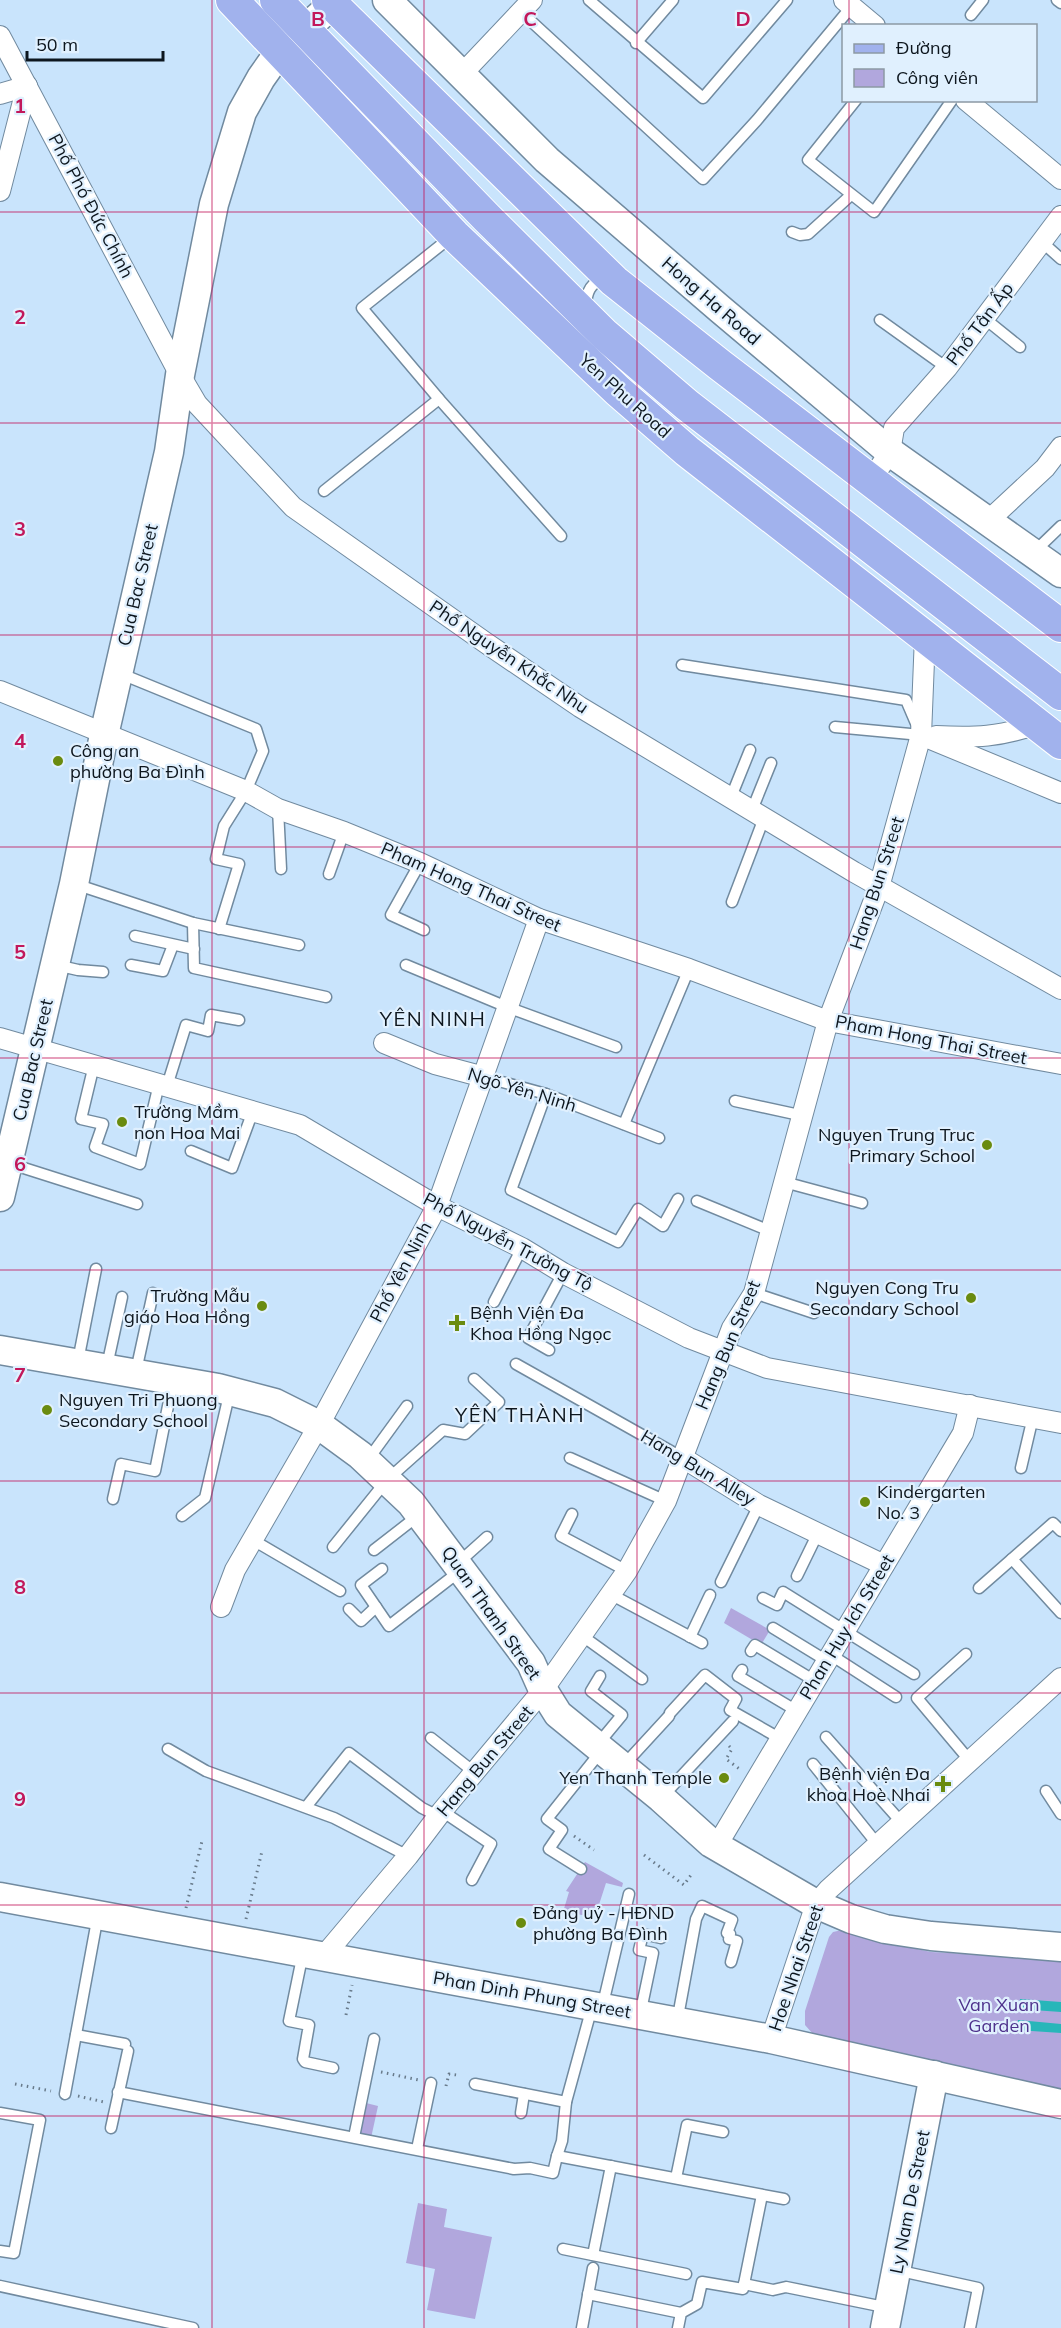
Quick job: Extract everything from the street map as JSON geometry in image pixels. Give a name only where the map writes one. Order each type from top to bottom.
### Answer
[{"type":"main road","name":"Yen Phu Road","points":[[232,0],[454,235],[615,380],[687,451],[1049,734]]},
{"type":"main road","name":"Yen Phu Road","points":[[276,0],[600,335],[1061,694]]},
{"type":"main road","points":[[330,2],[614,281],[845,462],[1061,626]]},
{"type":"street","name":"Hong Ha Road","points":[[387,0],[547,160],[987,521],[1061,573]]},
{"type":"street","name":"Cua Bac Street","points":[[0,1197],[4,1162],[56,965],[104,735],[169,453],[180,375],[214,204],[242,112],[261,78],[280,51],[330,2]]},
{"type":"street","points":[[848,3],[873,24]]},
{"type":"street","points":[[462,75],[527,6]]},
{"type":"street","name":"Phố Phó Đức Chính","points":[[0,36],[180,375]]},
{"type":"street","points":[[0,94],[27,86]]},
{"type":"street","points":[[0,191],[27,86]]},
{"type":"street","points":[[968,102],[1061,179]]},
{"type":"street","name":"Phố Tân Ấp","points":[[845,462],[884,438],[947,368],[1060,220]]},
{"type":"street","name":"Phố Nguyễn Khắc Nhu","points":[[180,375],[198,404],[293,507],[580,706],[879,887],[1061,989]]},
{"type":"street","name":"Phố Tân Ấp","points":[[871,480],[884,438]]},
{"type":"street","points":[[987,521],[1045,468],[1061,447]]},
{"type":"street","name":"Hang Bun Street","points":[[313,1955],[408,1856],[440,1813],[543,1690],[627,1571],[666,1501],[732,1328],[754,1293],[828,1021],[879,887],[921,735],[925,636]]},
{"type":"street","name":"Pham Hong Thai Street","points":[[0,691],[246,791],[278,809],[344,832],[420,863],[539,919],[690,969],[828,1021],[1061,1064]]},
{"type":"street","points":[[921,735],[975,738],[1008,734],[1049,734]]},
{"type":"street","points":[[921,735],[1061,793]]},
{"type":"street","name":"Phố Yên Ninh","points":[[221,1607],[236,1570],[252,1540],[319,1425],[437,1206],[539,919]]},
{"type":"street","name":"Phố Nguyễn Trường Tộ","points":[[0,1038],[300,1125],[437,1206],[522,1248],[563,1274],[723,1353],[767,1368],[1061,1422]]},
{"type":"street","name":"Ngõ Yên Ninh","points":[[384,1043],[435,1064],[484,1077]]},
{"type":"street","name":"Quan Thanh Street","points":[[0,1350],[230,1391],[275,1403],[319,1425],[377,1471],[420,1515],[531,1663],[543,1690],[558,1714],[661,1798],[716,1847],[816,1904],[851,1919],[885,1929],[931,1936],[1061,1947]]},
{"type":"street","name":"Phan Huy Ich Street","points":[[716,1847],[963,1433],[970,1405]]},
{"type":"street","name":"Hang Bun Alley","points":[[683,1458],[759,1504],[884,1565]]},
{"type":"street","name":"Hoe Nhai Street","points":[[771,2040],[816,1904],[970,1761],[1059,1684]]},
{"type":"street","name":"Phan Dinh Phung Street","points":[[0,1897],[771,2040],[1061,2104]]},
{"type":"street","name":"Ly Nam De Street","points":[[887,2318],[934,2075]]},
{"type":"lane","points":[[588,0],[703,98],[787,0]]},
{"type":"lane","points":[[636,43],[673,0]]},
{"type":"lane","points":[[971,15],[983,0]]},
{"type":"lane","points":[[1057,0],[1061,3]]},
{"type":"lane","points":[[527,6],[703,178],[757,120],[848,3]]},
{"type":"lane","points":[[854,102],[808,160],[873,212],[951,102]]},
{"type":"lane","points":[[792,232],[800,235],[808,234],[851,195]]},
{"type":"lane","points":[[454,235],[362,308],[438,399],[561,536]]},
{"type":"lane","points":[[1042,242],[1061,259]]},
{"type":"lane","points":[[600,335],[586,296],[593,285],[602,279],[614,281]]},
{"type":"lane","points":[[984,318],[1020,347]]},
{"type":"lane","points":[[880,320],[947,368]]},
{"type":"lane","points":[[324,491],[438,399]]},
{"type":"lane","points":[[1033,553],[1061,526]]},
{"type":"lane","points":[[682,665],[906,700],[921,735],[835,727]]},
{"type":"lane","points":[[119,673],[256,729],[263,751],[246,791],[224,826],[216,859],[239,864],[219,929]]},
{"type":"lane","points":[[731,797],[750,750]]},
{"type":"lane","points":[[732,902],[771,763]]},
{"type":"lane","points":[[278,809],[281,869]]},
{"type":"lane","points":[[328,874],[344,832]]},
{"type":"lane","points":[[420,863],[391,915],[424,930]]},
{"type":"lane","points":[[74,884],[193,923],[299,945]]},
{"type":"lane","points":[[193,923],[194,968],[326,997]]},
{"type":"lane","points":[[135,936],[194,949]]},
{"type":"lane","points":[[131,965],[163,971],[173,945]]},
{"type":"lane","points":[[56,965],[103,972]]},
{"type":"lane","points":[[406,965],[507,1007],[616,1047]]},
{"type":"lane","points":[[624,1124],[690,969]]},
{"type":"lane","points":[[94,1065],[81,1119],[103,1124],[95,1147],[140,1164],[163,1085],[186,1025],[208,1031],[211,1015],[239,1020]]},
{"type":"lane","name":"Ngõ Yên Ninh","points":[[484,1077],[546,1094],[659,1138]]},
{"type":"lane","points":[[546,1094],[511,1190],[618,1242],[638,1209],[663,1226],[678,1199]]},
{"type":"lane","points":[[735,1101],[804,1116]]},
{"type":"lane","points":[[191,1151],[232,1168],[253,1111]]},
{"type":"lane","points":[[4,1162],[136,1204]]},
{"type":"lane","points":[[784,1182],[862,1203]]},
{"type":"lane","points":[[697,1201],[770,1231]]},
{"type":"lane","points":[[494,1302],[522,1248]]},
{"type":"lane","points":[[78,1364],[96,1269]]},
{"type":"lane","points":[[549,1350],[528,1338],[563,1274]]},
{"type":"lane","points":[[135,1374],[153,1293]]},
{"type":"lane","points":[[754,1293],[814,1313]]},
{"type":"lane","points":[[107,1370],[122,1297]]},
{"type":"lane","name":"Hang Bun Alley","points":[[516,1364],[683,1458]]},
{"type":"lane","points":[[377,1471],[443,1430],[465,1434],[499,1402],[474,1379]]},
{"type":"lane","points":[[113,1499],[121,1464],[155,1471],[173,1381]]},
{"type":"lane","points":[[182,1516],[206,1498],[230,1391]]},
{"type":"lane","points":[[333,1547],[377,1471],[407,1406]]},
{"type":"lane","points":[[1021,1468],[1033,1417]]},
{"type":"lane","points":[[570,1458],[666,1501]]},
{"type":"lane","points":[[721,1582],[759,1504]]},
{"type":"lane","points":[[572,1514],[561,1536],[627,1571]]},
{"type":"lane","points":[[374,1550],[420,1515]]},
{"type":"lane","points":[[979,1588],[1053,1523],[1061,1531]]},
{"type":"lane","points":[[797,1576],[818,1533]]},
{"type":"lane","points":[[382,1569],[361,1586],[389,1626],[459,1567],[487,1538]]},
{"type":"lane","points":[[252,1540],[340,1591]]},
{"type":"lane","points":[[1012,1559],[1061,1613]]},
{"type":"lane","points":[[763,1598],[777,1605],[783,1592],[914,1674]]},
{"type":"lane","points":[[612,1594],[702,1643]]},
{"type":"lane","points":[[690,1636],[710,1594]]},
{"type":"lane","points":[[349,1609],[361,1621],[376,1607]]},
{"type":"lane","points":[[773,1628],[896,1697]]},
{"type":"lane","points":[[581,1635],[642,1679]]},
{"type":"lane","points":[[751,1651],[755,1645],[815,1681]]},
{"type":"lane","points":[[966,1654],[917,1698],[970,1761]]},
{"type":"lane","points":[[742,1670],[738,1676],[797,1712]]},
{"type":"lane","points":[[581,1869],[549,1849],[562,1830],[547,1819],[607,1754],[670,1714],[705,1675],[736,1699],[730,1710],[780,1739]]},
{"type":"lane","points":[[600,1676],[591,1691],[622,1715],[607,1754]]},
{"type":"lane","points":[[661,1798],[733,1721]]},
{"type":"lane","points":[[826,1737],[902,1823]]},
{"type":"lane","points":[[431,1738],[474,1772]]},
{"type":"lane","points":[[168,1749],[206,1771],[334,1818],[408,1856]]},
{"type":"lane","points":[[306,1807],[349,1753],[422,1808],[440,1813],[491,1844],[472,1880]]},
{"type":"lane","points":[[813,1764],[878,1845]]},
{"type":"lane","points":[[1046,1791],[1061,1814]]},
{"type":"lane","points":[[118,2092],[514,2169],[530,2168],[553,2173],[562,2141],[566,2102],[597,2007],[628,1894]]},
{"type":"lane","points":[[677,2022],[696,1919],[702,1906],[732,1920],[727,1933],[730,1934],[729,1939],[736,1941],[731,1962]]},
{"type":"lane","points":[[64,2094],[98,1915]]},
{"type":"lane","points":[[640,2015],[653,1953],[639,1950],[643,1934],[661,1938]]},
{"type":"lane","points":[[313,1955],[289,2021],[309,2025],[303,2059],[305,2062],[333,2068]]},
{"type":"lane","points":[[76,2035],[126,2048],[111,2128]]},
{"type":"lane","points":[[354,2137],[374,2040]]},
{"type":"lane","points":[[417,2150],[431,2083]]},
{"type":"lane","points":[[475,2085],[566,2102]]},
{"type":"lane","points":[[521,2113],[524,2094]]},
{"type":"lane","points":[[0,2113],[40,2120],[14,2253],[0,2251]]},
{"type":"lane","points":[[676,2178],[687,2125],[723,2132]]},
{"type":"lane","points":[[557,2156],[784,2199]]},
{"type":"lane","points":[[593,2255],[611,2166]]},
{"type":"lane","points":[[588,2294],[681,2313],[697,2304],[702,2282],[743,2289],[762,2195]]},
{"type":"lane","points":[[563,2249],[686,2274]]},
{"type":"lane","points":[[582,2328],[593,2268]]},
{"type":"lane","points":[[896,2270],[978,2288],[970,2328]]},
{"type":"lane","points":[[744,2284],[773,2290],[786,2287],[887,2318]]},
{"type":"lane","points":[[0,2286],[193,2328]]},
{"type":"lane","points":[[678,2328],[681,2313]]},
{"type":"path","points":[[746,1719],[728,1746],[732,1749],[726,1759],[755,1781]]},
{"type":"path","points":[[562,1830],[594,1850]]},
{"type":"path","points":[[181,1930],[202,1841]]},
{"type":"path","points":[[241,1942],[262,1851]]},
{"type":"path","points":[[644,1855],[684,1885],[692,1873],[697,1879]]},
{"type":"path","points":[[346,2015],[357,1963]]},
{"type":"path","points":[[368,2069],[446,2086],[449,2074],[457,2075]]},
{"type":"green space","points":[[731,1608],[770,1630],[761,1645],[724,1623]]},
{"type":"green space","points":[[585,1862],[623,1883],[622,1887],[606,1883],[595,1917],[563,1912],[569,1892],[566,1891]]},
{"type":"green space","name":"Van Xuan Garden","points":[[842,1930],[870,1939],[931,1952],[1061,1959],[1061,2089],[824,2040],[813,2034],[805,2025],[805,2011],[829,1937],[833,1932]]},
{"type":"green space","points":[[362,2102],[378,2106],[371,2138],[356,2135]]},
{"type":"green space","points":[[418,2203],[447,2209],[444,2227],[492,2237],[475,2319],[427,2310],[435,2269],[406,2263]]},
{"type":"shaded area","points":[[1020,1999],[1061,2002],[1061,2012],[1019,2009]]},
{"type":"shaded area","points":[[1018,2020],[1061,2024],[1061,2033],[1017,2030]]},
{"type":"place","name":"Công an phường Ba Đình","points":[[58,761]]},
{"type":"place","name":"Trường Mầm non Hoa Mai","points":[[122,1122]]},
{"type":"place","name":"Nguyen Trung Truc Primary School","points":[[987,1145]]},
{"type":"place","name":"Nguyen Cong Tru Secondary School","points":[[971,1298]]},
{"type":"place","name":"Trường Mẫu giáo Hoa Hồng","points":[[262,1306]]},
{"type":"place","name":"Bệnh Viện Đa Khoa Hồng Ngọc","points":[[457,1323]]},
{"type":"place","name":"Nguyen Tri Phuong Secondary School","points":[[47,1410]]},
{"type":"place","name":"Kindergarten No. 3","points":[[865,1502]]},
{"type":"place","name":"Yen Thanh Temple","points":[[724,1778]]},
{"type":"place","name":"Bệnh viện Đa khoa Hoè Nhai","points":[[943,1784]]},
{"type":"place","name":"Đảng uỷ - HĐND phường Ba Đình","points":[[521,1923]]},
{"type":"district","name":"YÊN NINH","points":[[433,1019]]},
{"type":"district","name":"YÊN THÀNH","points":[[520,1415]]}]
